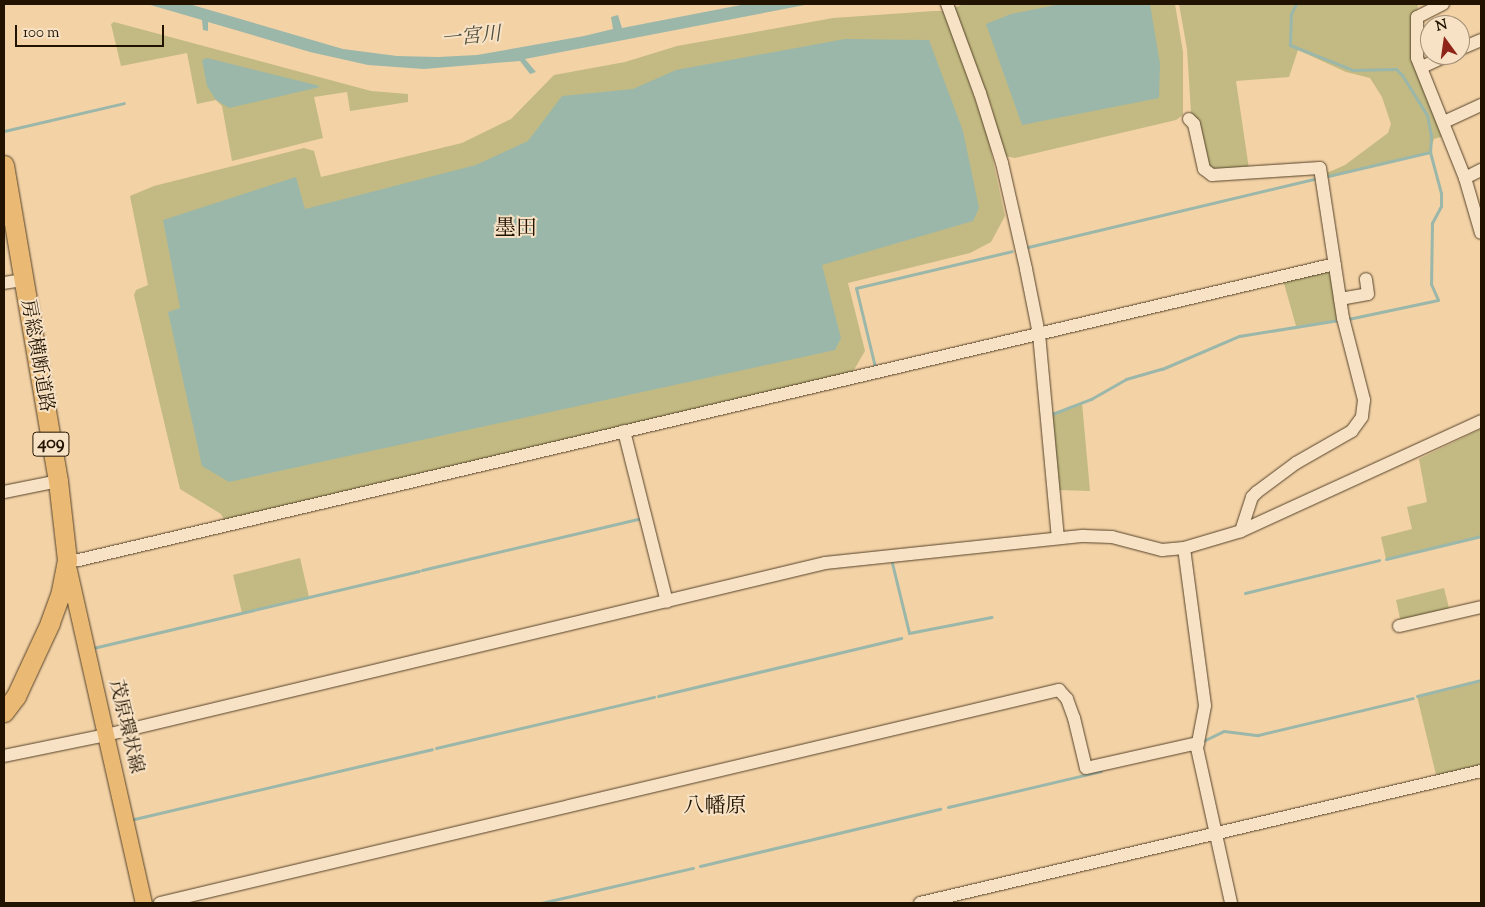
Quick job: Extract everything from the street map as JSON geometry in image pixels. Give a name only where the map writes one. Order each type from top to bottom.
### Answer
[{"type":"highway","name":"房総横断道路","points":[[4,165],[58,481],[67,560],[61,592],[50,623],[16,696],[4,712]]},
{"type":"main road","name":"茂原環状線","points":[[67,560],[144,903]]},
{"type":"street","points":[[1443,4],[1417,17],[1417,58],[1465,178],[1481,233]]},
{"type":"street","points":[[948,6],[980,93],[1002,163],[1039,334],[1058,538]]},
{"type":"street","points":[[1422,67],[1426,65]]},
{"type":"street","points":[[1444,122],[1481,105]]},
{"type":"street","points":[[1189,119],[1194,124],[1204,168],[1212,175],[1320,168],[1340,299],[1364,400],[1362,417],[1352,431],[1336,442],[1296,463],[1252,497],[1241,531]]},
{"type":"street","points":[[1465,178],[1481,170]]},
{"type":"street","points":[[67,560],[80,560],[1335,264]]},
{"type":"street","points":[[1340,299],[1368,294],[1366,279]]},
{"type":"street","points":[[4,283],[23,280]]},
{"type":"street","points":[[4,756],[106,734],[825,563],[1029,544],[1058,538],[1112,537],[1162,550],[1184,548],[1241,531],[1481,421]]},
{"type":"street","points":[[624,431],[667,602]]},
{"type":"street","points":[[4,492],[58,481]]},
{"type":"street","points":[[1184,548],[1205,706],[1198,743],[1214,833],[1231,903]]},
{"type":"street","points":[[1399,626],[1481,607]]},
{"type":"street","points":[[160,903],[1059,690],[1067,699],[1074,718],[1086,768],[1198,743]]},
{"type":"street","points":[[920,903],[1481,771]]},
{"type":"shaded area","name":"一宮川","points":[[147,4],[189,4],[343,49],[397,56],[438,57],[477,55],[584,36],[613,29],[611,17],[618,15],[622,28],[746,4],[810,4],[525,59],[536,72],[530,74],[520,61],[424,69],[368,65],[310,52],[208,22],[208,31],[203,30],[202,20]]},
{"type":"shaded area","points":[[963,4],[1175,4],[1183,52],[1183,115],[1176,120],[1015,158],[1005,156],[991,105],[952,9]]},
{"type":"shaded area","points":[[1061,4],[1150,4],[1160,64],[1159,98],[1022,125],[986,24],[1011,14]]},
{"type":"shaded area","points":[[1179,4],[1418,4],[1413,37],[1420,65],[1422,65],[1444,136],[1434,139],[1430,152],[1328,176],[1327,173],[1345,165],[1388,133],[1391,124],[1382,97],[1370,78],[1346,72],[1298,50],[1289,77],[1236,81],[1249,169],[1209,172],[1191,113],[1187,49]]},
{"type":"shaded area","points":[[944,11],[987,133],[1005,216],[991,242],[970,253],[848,283],[865,351],[851,375],[225,522],[221,514],[180,489],[134,295],[136,290],[148,285],[130,196],[154,186],[304,148],[314,151],[321,177],[462,143],[511,119],[554,75],[625,62],[677,46],[833,18]]},
{"type":"shaded area","points":[[114,22],[371,91],[408,94],[408,102],[350,111],[347,92],[314,97],[323,138],[232,161],[222,106],[216,100],[197,104],[187,53],[121,66],[111,24]]},
{"type":"shaded area","points":[[845,39],[929,40],[963,131],[979,208],[973,221],[822,265],[841,338],[835,350],[229,482],[202,466],[168,312],[180,308],[163,220],[296,177],[305,209],[476,165],[528,141],[562,96],[633,89],[676,70]]},
{"type":"shaded area","points":[[207,58],[320,87],[229,108],[216,100],[207,86],[202,60]]},
{"type":"shaded area","points":[[1329,267],[1339,320],[1296,326],[1283,280]]},
{"type":"shaded area","points":[[1082,403],[1090,491],[1059,490],[1052,414]]},
{"type":"shaded area","points":[[1481,429],[1481,536],[1386,559],[1381,537],[1412,529],[1407,507],[1427,502],[1419,459]]},
{"type":"shaded area","points":[[300,558],[309,597],[242,613],[233,575]]},
{"type":"shaded area","points":[[1444,588],[1450,612],[1401,623],[1396,600]]},
{"type":"shaded area","points":[[1481,680],[1481,768],[1437,779],[1417,696]]},
{"type":"waterway","points":[[1296,4],[1291,14],[1290,45],[1353,70],[1396,69],[1402,75],[1427,115],[1431,135],[1430,152],[1441,193],[1441,206],[1432,223],[1431,284],[1438,300],[1348,319]]},
{"type":"waterway","points":[[4,131],[124,103]]},
{"type":"waterway","points":[[1328,176],[1430,152]]},
{"type":"waterway","points":[[1028,247],[1317,178]]},
{"type":"waterway","points":[[878,367],[875,367],[856,288],[1012,251]]},
{"type":"waterway","points":[[1052,414],[1091,399],[1126,379],[1162,369],[1239,336],[1339,320]]},
{"type":"waterway","points":[[422,570],[642,518]]},
{"type":"waterway","points":[[1386,559],[1481,536]]},
{"type":"waterway","points":[[1245,593],[1379,560]]},
{"type":"waterway","points":[[892,563],[909,633],[991,617]]},
{"type":"waterway","points":[[93,648],[419,571]]},
{"type":"waterway","points":[[658,696],[901,638]]},
{"type":"waterway","points":[[1417,696],[1481,680]]},
{"type":"waterway","points":[[436,748],[654,697]]},
{"type":"waterway","points":[[1201,742],[1224,731],[1258,735],[1413,698]]},
{"type":"waterway","points":[[130,820],[432,749]]},
{"type":"waterway","points":[[948,807],[1101,771]]},
{"type":"waterway","points":[[700,866],[940,809]]},
{"type":"waterway","points":[[541,903],[693,868]]},
{"type":"district","name":"墨田","points":[[516,229]]},
{"type":"district","name":"八幡原","points":[[715,807]]}]
